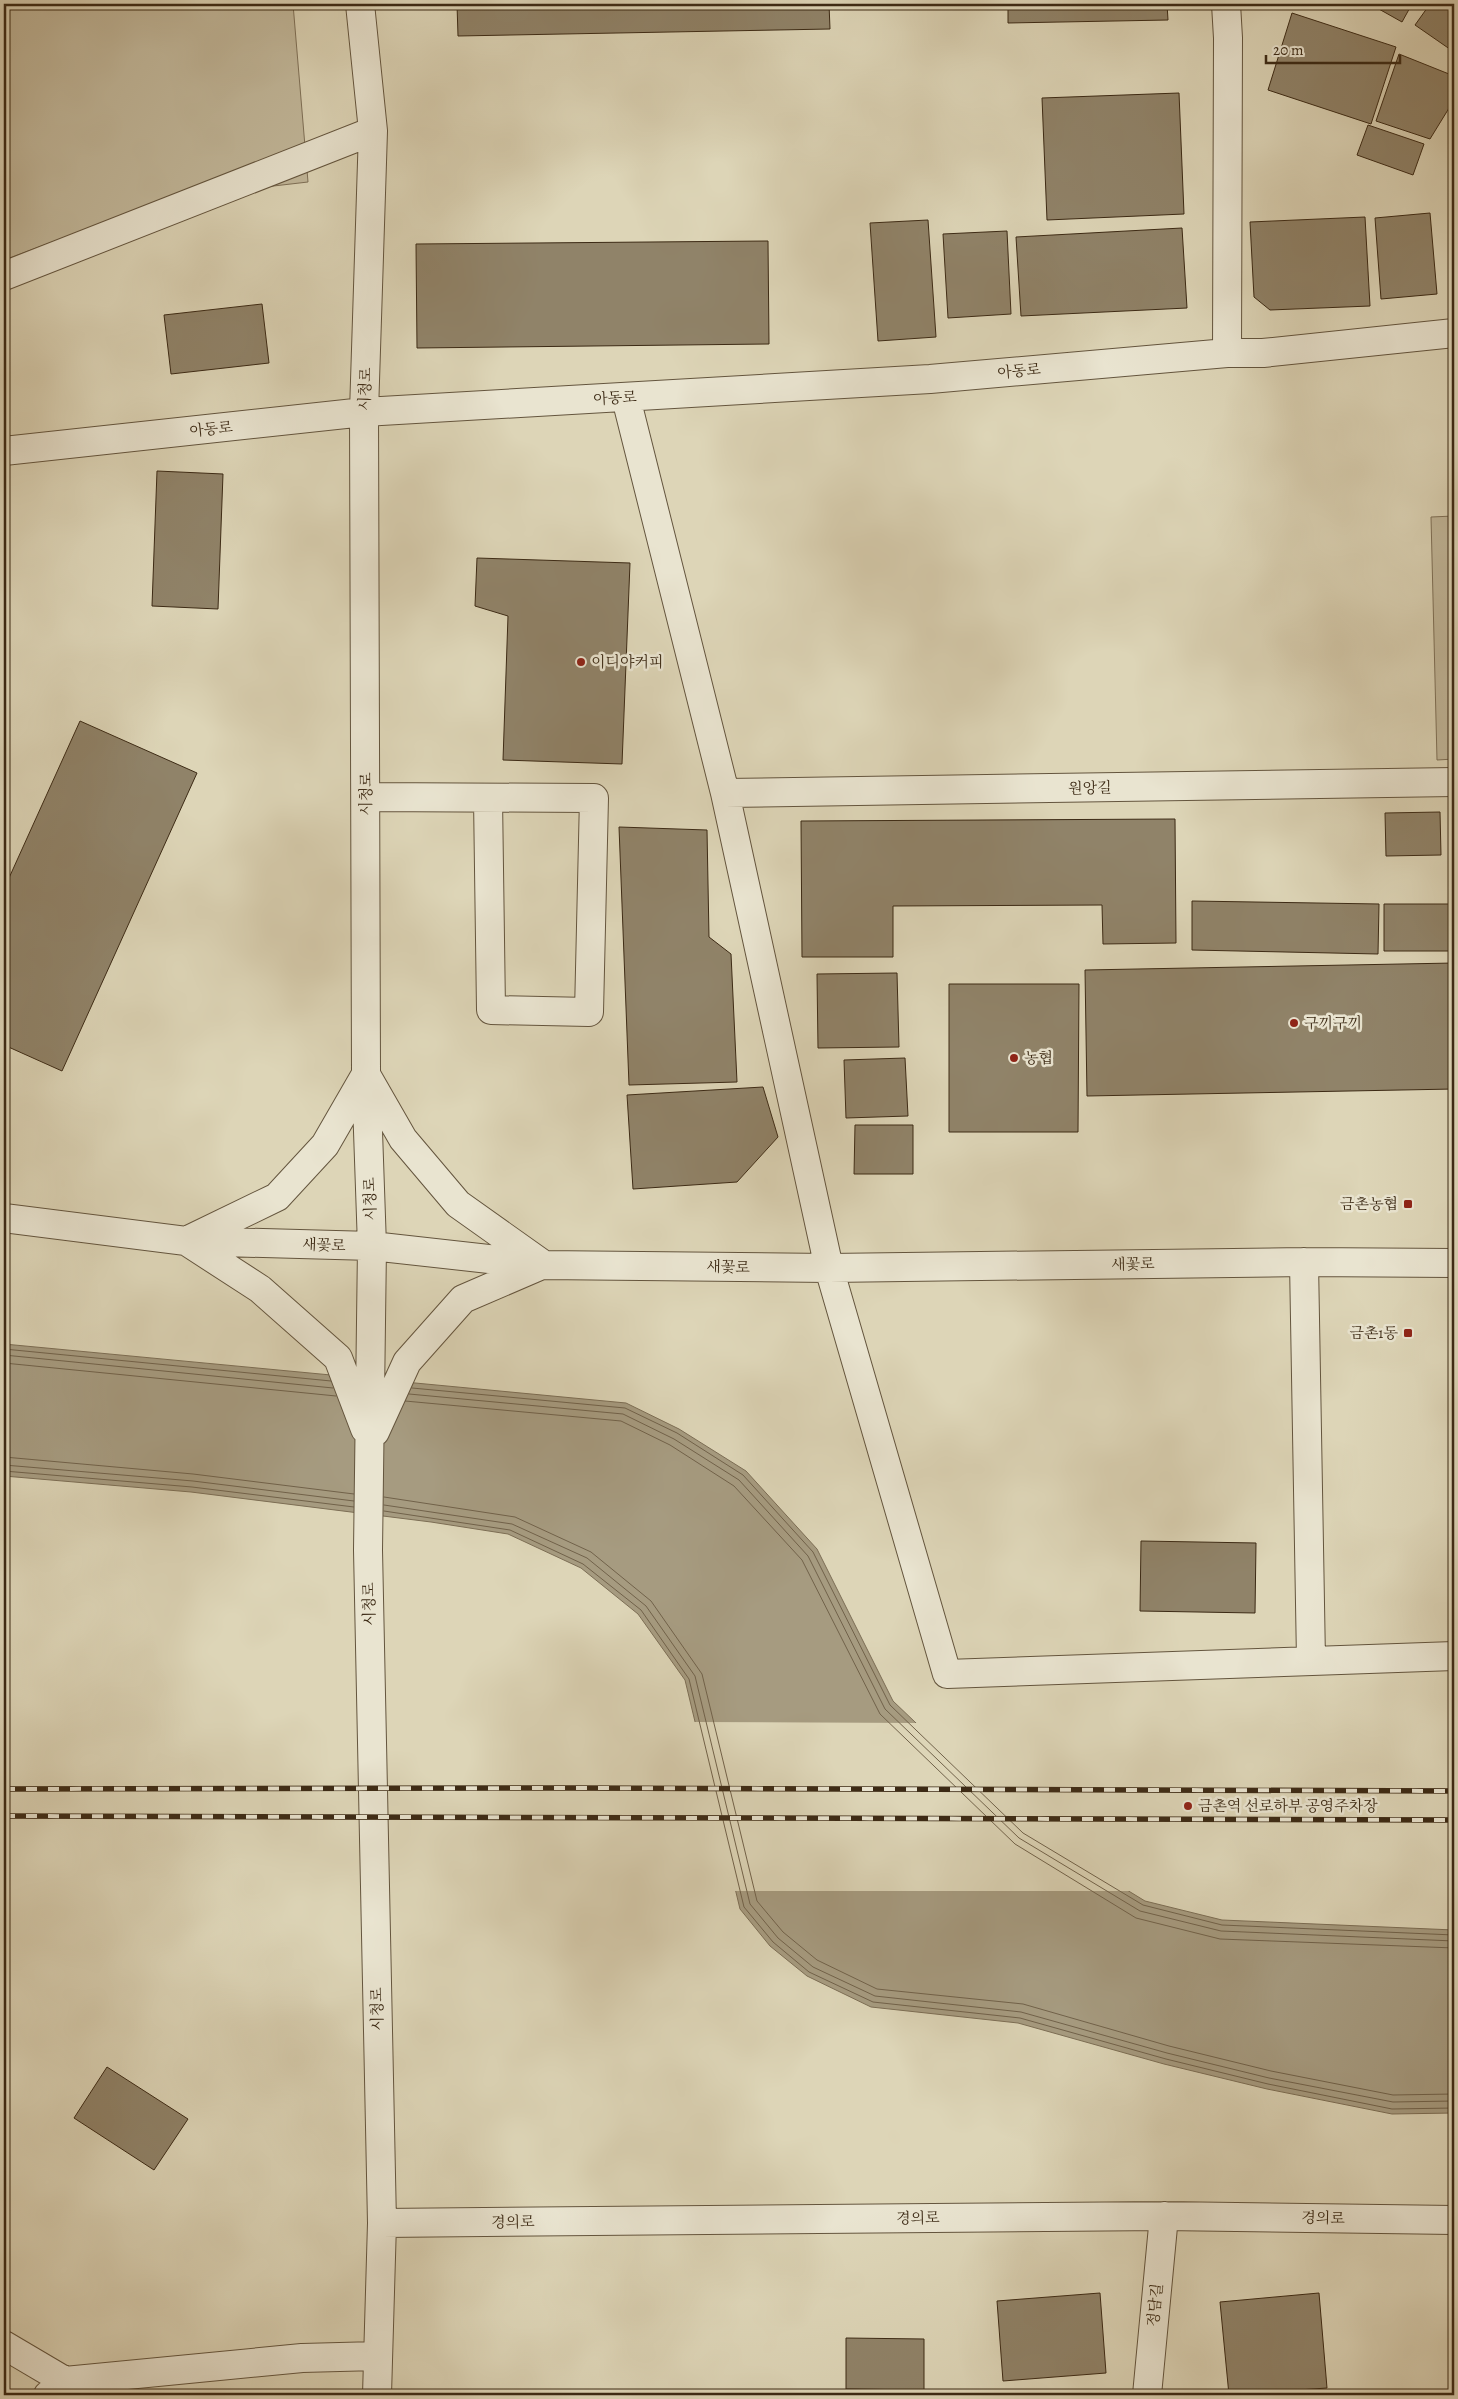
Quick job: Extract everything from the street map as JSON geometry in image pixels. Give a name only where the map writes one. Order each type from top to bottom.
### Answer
[{"type":"street","name":"시청로","points":[[360,4],[373,131],[364,412],[366,1074],[372,1246],[368,1550],[382,2223],[376,2356],[377,2395]]},
{"type":"street","points":[[1226,4],[1228,38],[1226,353]]},
{"type":"street","points":[[4,276],[373,131]]},
{"type":"street","name":"아동로","points":[[4,451],[364,412],[930,379],[1226,353],[1263,353],[1454,333]]},
{"type":"street","points":[[626,398],[725,793],[830,1268],[947,1674],[1454,1656]]},
{"type":"street","name":"원앙길","points":[[725,793],[1454,782]]},
{"type":"street","points":[[366,797],[594,798],[589,1012],[491,1010],[488,798]]},
{"type":"street","points":[[186,1241],[277,1197],[325,1145],[366,1074]]},
{"type":"street","points":[[366,1074],[403,1139],[458,1204],[543,1265]]},
{"type":"street","name":"새꽃로","points":[[4,1218],[186,1241],[372,1246],[543,1265],[830,1268],[1304,1262],[1454,1263]]},
{"type":"street","points":[[186,1241],[260,1289],[338,1358],[370,1444]]},
{"type":"street","points":[[1304,1262],[1311,1660]]},
{"type":"street","points":[[370,1444],[407,1362],[463,1299],[543,1265]]},
{"type":"street","name":"경의로","points":[[382,2223],[1164,2216],[1454,2220]]},
{"type":"street","name":"정담길","points":[[1147,2395],[1164,2216]]},
{"type":"street","points":[[4,2345],[57,2388],[302,2358],[376,2356]]},
{"type":"shaded area","points":[[4,4],[293,4],[308,182],[170,198],[4,260]]},
{"type":"shaded area","points":[[1454,516],[1454,759],[1437,760],[1431,517]]},
{"type":"water","points":[[4,1344],[626,1403],[679,1429],[746,1471],[817,1549],[893,1701],[1027,1829],[1145,1901],[1222,1920],[1454,1930],[1454,2113],[1392,2114],[1267,2089],[1164,2064],[1018,2023],[871,2007],[807,1976],[770,1946],[740,1909],[685,1680],[638,1614],[581,1568],[508,1534],[431,1522],[191,1492],[4,1476]]},
{"type":"pier","points":[[692,1722],[919,1723],[1028,1827],[1133,1891],[733,1891]]},
{"type":"building","points":[[457,4],[829,4],[830,29],[458,36]]},
{"type":"building","points":[[1008,4],[1167,4],[1168,20],[1008,23]]},
{"type":"building","points":[[1370,4],[1412,4],[1402,22]]},
{"type":"building","points":[[1430,4],[1454,4],[1454,52],[1415,25]]},
{"type":"building","points":[[1292,13],[1396,47],[1371,124],[1268,90]]},
{"type":"building","points":[[1399,54],[1454,76],[1454,100],[1430,139],[1376,121]]},
{"type":"building","points":[[1179,93],[1184,214],[1047,220],[1042,98]]},
{"type":"building","points":[[1368,125],[1424,144],[1413,175],[1357,155]]},
{"type":"building","points":[[1430,213],[1437,294],[1381,299],[1375,218]]},
{"type":"building","points":[[1365,217],[1370,306],[1270,310],[1254,297],[1250,222]]},
{"type":"building","points":[[928,220],[936,337],[878,341],[870,223]]},
{"type":"building","points":[[1182,228],[1187,308],[1021,316],[1016,237]]},
{"type":"building","points":[[1007,231],[1011,314],[948,318],[943,234]]},
{"type":"building","points":[[768,241],[769,344],[417,348],[416,244]]},
{"type":"building","points":[[262,304],[269,363],[171,374],[164,315]]},
{"type":"building","points":[[157,471],[223,474],[218,609],[152,606]]},
{"type":"building","points":[[477,558],[630,563],[622,764],[503,760],[508,616],[475,606]]},
{"type":"building","points":[[80,721],[197,773],[62,1071],[4,1045],[4,889]]},
{"type":"building","points":[[1440,812],[1441,855],[1386,856],[1385,813]]},
{"type":"building","points":[[1175,819],[1176,943],[1103,944],[1102,905],[893,906],[893,957],[802,957],[801,821]]},
{"type":"building","points":[[619,827],[707,830],[709,937],[731,954],[737,1082],[629,1085]]},
{"type":"building","points":[[1192,901],[1379,904],[1378,954],[1192,950]]},
{"type":"building","points":[[1384,904],[1454,904],[1454,951],[1384,951]]},
{"type":"building","points":[[1454,963],[1454,1089],[1087,1096],[1085,970]]},
{"type":"building","points":[[897,973],[899,1047],[818,1048],[817,974]]},
{"type":"building","name":"농협","points":[[949,984],[1079,984],[1078,1132],[949,1132]]},
{"type":"building","points":[[905,1058],[908,1116],[846,1118],[844,1060]]},
{"type":"building","points":[[763,1087],[778,1137],[737,1182],[633,1189],[627,1095]]},
{"type":"building","points":[[855,1125],[913,1125],[913,1174],[854,1174]]},
{"type":"building","points":[[1141,1541],[1256,1543],[1255,1613],[1140,1611]]},
{"type":"building","points":[[107,2067],[188,2119],[154,2170],[74,2118]]},
{"type":"building","points":[[1100,2293],[1106,2373],[1003,2381],[997,2301]]},
{"type":"building","points":[[1319,2293],[1327,2388],[1229,2395],[1220,2302]]},
{"type":"building","points":[[846,2338],[924,2339],[924,2390],[846,2389]]},
{"type":"railway","points":[[4,1789],[573,1788],[1454,1791]]},
{"type":"railway","points":[[4,1816],[1454,1820]]},
{"type":"place","name":"이디야커피","points":[[581,662]]},
{"type":"place","name":"구끼구끼","points":[[1294,1023]]},
{"type":"place","name":"농협","points":[[1014,1058]]},
{"type":"place","name":"금촌농협","points":[[1408,1204]]},
{"type":"place","name":"금촌1동","points":[[1408,1333]]},
{"type":"place","name":"금촌역 선로하부 공영주차장","points":[[1188,1806]]}]
